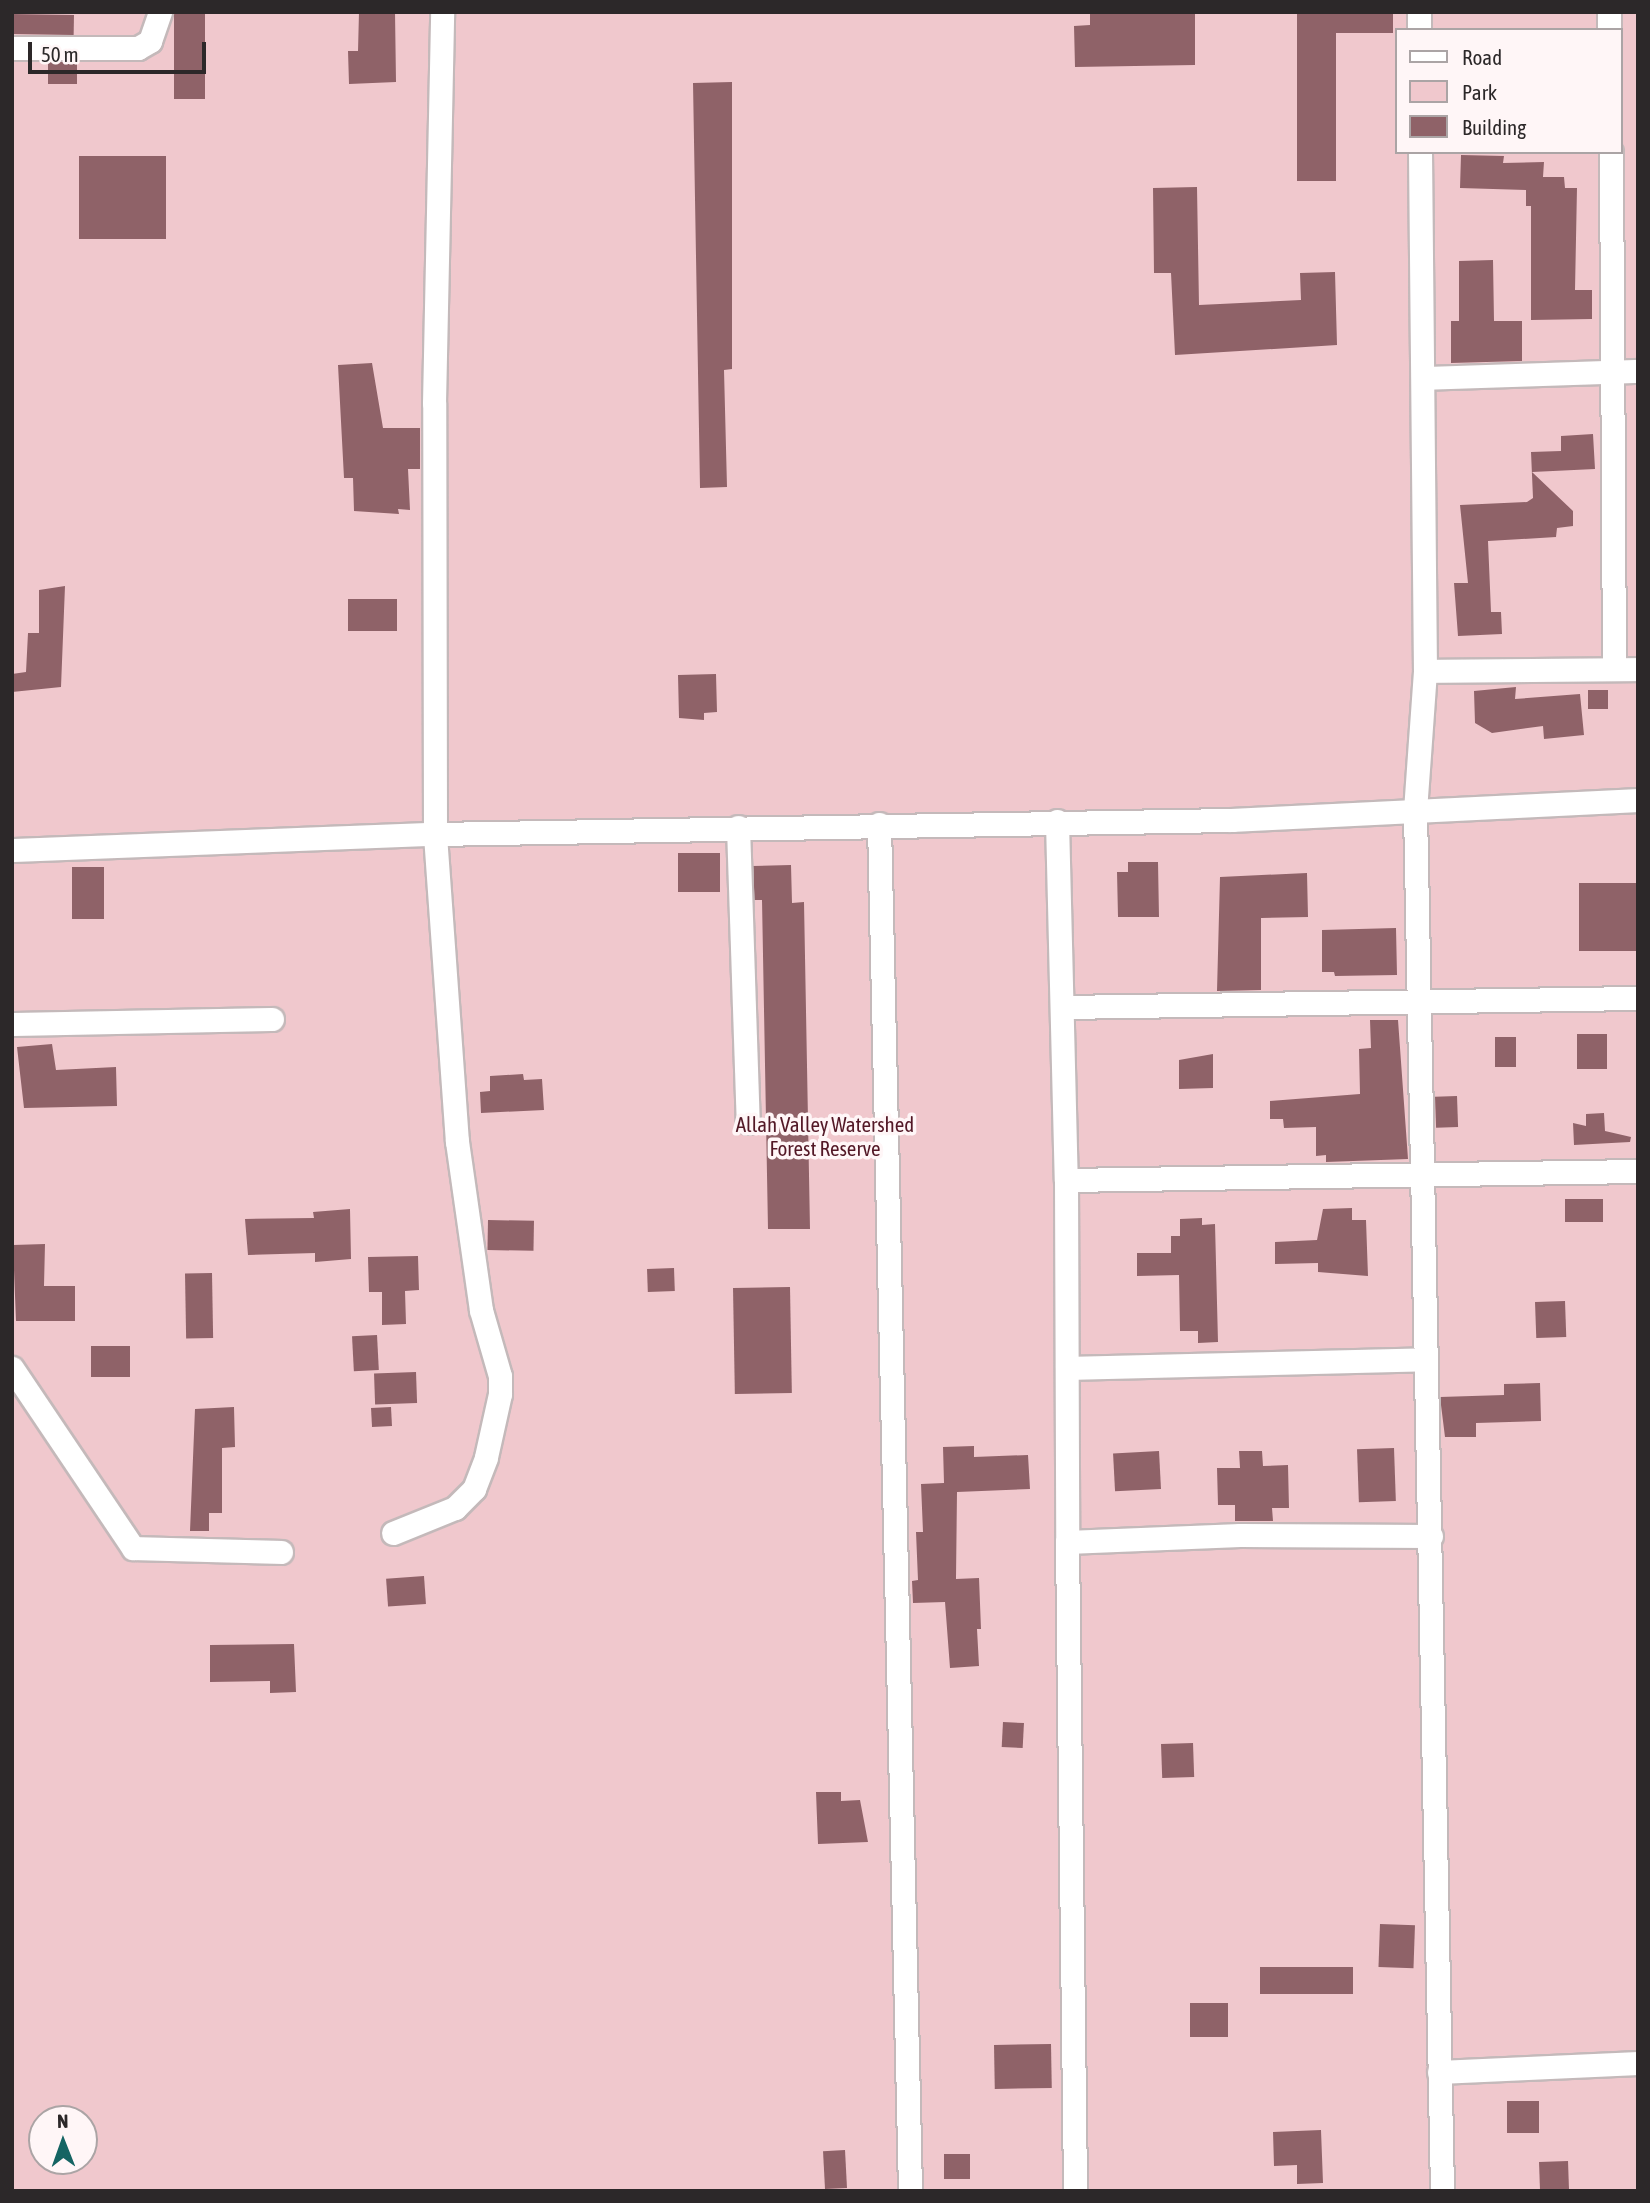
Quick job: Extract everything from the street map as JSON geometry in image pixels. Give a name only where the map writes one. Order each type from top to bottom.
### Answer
[{"type":"street","points":[[12,48],[138,48],[150,41],[160,12]]},
{"type":"street","points":[[393,1533],[455,1508],[474,1489],[486,1457],[500,1394],[470,1248],[457,1142],[435,834],[435,403],[442,12]]},
{"type":"street","points":[[1420,154],[1426,671],[1415,810],[1442,2191]]},
{"type":"street","points":[[1611,154],[1627,372],[1614,668]]},
{"type":"street","points":[[1423,378],[1627,372]]},
{"type":"street","points":[[1426,671],[1638,669]]},
{"type":"street","points":[[12,850],[435,834],[879,824],[1232,820],[1638,800]]},
{"type":"street","points":[[1057,821],[1066,1180],[1074,2191]]},
{"type":"street","points":[[879,824],[910,2191]]},
{"type":"street","points":[[738,827],[748,1122]]},
{"type":"street","points":[[1063,1007],[1418,1004],[1638,998]]},
{"type":"street","points":[[12,1024],[272,1019]]},
{"type":"street","points":[[1066,1180],[1422,1177],[1638,1171]]},
{"type":"street","points":[[1067,1368],[1426,1359]]},
{"type":"street","points":[[12,1368],[133,1548],[281,1552]]},
{"type":"street","points":[[1067,1542],[1240,1535],[1431,1536]]},
{"type":"street","points":[[1439,2072],[1638,2063]]},
{"type":"green space","name":"Allah Valley Watershed Forest Reserve","points":[[12,12],[1638,12],[1638,2191],[12,2191]]},
{"type":"building","points":[[174,12],[205,12],[205,99],[174,99]]},
{"type":"building","points":[[359,12],[395,12],[396,82],[349,84],[348,51],[358,51]]},
{"type":"building","points":[[1090,12],[1195,12],[1195,65],[1075,67],[1074,26],[1090,25]]},
{"type":"building","points":[[1297,12],[1393,12],[1393,33],[1336,33],[1336,181],[1297,181]]},
{"type":"building","points":[[12,14],[74,15],[74,35],[12,34]]},
{"type":"building","points":[[48,62],[77,62],[77,84],[48,84]]},
{"type":"building","points":[[732,82],[732,369],[724,370],[727,487],[700,488],[693,83]]},
{"type":"building","points":[[1461,155],[1504,156],[1503,163],[1544,162],[1543,177],[1564,177],[1565,188],[1577,188],[1575,290],[1592,290],[1592,319],[1531,320],[1531,206],[1526,206],[1526,190],[1460,188]]},
{"type":"building","points":[[79,156],[166,156],[166,239],[79,239]]},
{"type":"building","points":[[1197,187],[1199,305],[1301,300],[1300,273],[1335,272],[1337,345],[1175,355],[1171,273],[1154,273],[1153,188]]},
{"type":"building","points":[[1493,260],[1494,321],[1522,321],[1522,361],[1451,363],[1451,321],[1459,321],[1459,261]]},
{"type":"building","points":[[372,363],[383,428],[420,428],[420,469],[408,469],[410,510],[398,509],[399,514],[354,511],[353,478],[344,478],[338,365]]},
{"type":"building","points":[[1593,434],[1595,469],[1532,472],[1573,511],[1573,526],[1557,528],[1556,537],[1488,541],[1491,612],[1501,612],[1502,634],[1458,636],[1454,583],[1468,583],[1460,505],[1527,502],[1533,498],[1531,452],[1561,451],[1561,436]]},
{"type":"building","points":[[65,586],[61,687],[12,692],[12,674],[26,672],[28,633],[39,633],[39,590]]},
{"type":"building","points":[[348,599],[397,599],[397,631],[348,631]]},
{"type":"building","points":[[716,674],[717,712],[704,713],[704,720],[679,718],[678,675]]},
{"type":"building","points":[[1516,687],[1515,699],[1580,694],[1584,735],[1544,739],[1543,726],[1492,733],[1475,723],[1474,691]]},
{"type":"building","points":[[1588,690],[1608,690],[1608,709],[1588,709]]},
{"type":"building","points":[[678,853],[720,853],[720,892],[678,892]]},
{"type":"building","points":[[1128,862],[1158,862],[1159,917],[1118,917],[1117,872],[1128,872]]},
{"type":"building","points":[[791,865],[792,903],[804,902],[810,1229],[768,1229],[762,900],[754,900],[753,866]]},
{"type":"building","points":[[72,867],[104,867],[104,919],[72,919]]},
{"type":"building","points":[[1307,873],[1308,917],[1261,918],[1261,990],[1217,991],[1220,877]]},
{"type":"building","points":[[1579,883],[1638,883],[1638,951],[1579,951]]},
{"type":"building","points":[[1396,928],[1397,975],[1335,976],[1334,972],[1322,972],[1322,930]]},
{"type":"building","points":[[1370,1020],[1398,1020],[1408,1159],[1326,1162],[1326,1155],[1316,1156],[1316,1127],[1284,1128],[1283,1119],[1270,1119],[1270,1101],[1360,1094],[1359,1049],[1371,1048]]},
{"type":"building","points":[[1577,1034],[1607,1034],[1607,1069],[1577,1069]]},
{"type":"building","points":[[1495,1037],[1516,1037],[1516,1067],[1495,1067]]},
{"type":"building","points":[[52,1044],[56,1070],[116,1067],[117,1106],[24,1108],[17,1047]]},
{"type":"building","points":[[1213,1054],[1213,1088],[1179,1089],[1179,1060]]},
{"type":"building","points":[[523,1074],[524,1080],[542,1079],[544,1110],[481,1113],[480,1092],[490,1091],[490,1076]]},
{"type":"building","points":[[1457,1096],[1458,1127],[1436,1128],[1435,1097]]},
{"type":"building","points":[[1604,1113],[1605,1131],[1631,1137],[1630,1142],[1574,1145],[1573,1123],[1586,1126],[1586,1114]]},
{"type":"building","points":[[1565,1199],[1603,1199],[1603,1222],[1565,1222]]},
{"type":"building","points":[[1352,1208],[1352,1220],[1366,1220],[1368,1276],[1318,1272],[1318,1263],[1275,1264],[1275,1242],[1317,1240],[1323,1209]]},
{"type":"building","points":[[350,1209],[351,1259],[315,1262],[315,1253],[248,1255],[245,1219],[314,1218],[313,1212]]},
{"type":"building","points":[[1202,1218],[1202,1225],[1215,1224],[1218,1342],[1198,1343],[1198,1331],[1180,1331],[1179,1275],[1137,1276],[1137,1253],[1171,1253],[1171,1236],[1180,1236],[1180,1219]]},
{"type":"building","points":[[488,1220],[534,1221],[533,1251],[487,1250]]},
{"type":"building","points":[[45,1244],[44,1286],[75,1286],[75,1321],[16,1321],[13,1245]]},
{"type":"building","points":[[418,1256],[419,1290],[405,1291],[406,1324],[382,1325],[382,1292],[369,1292],[368,1257]]},
{"type":"building","points":[[674,1268],[675,1291],[648,1292],[647,1269]]},
{"type":"building","points":[[185,1273],[212,1273],[213,1338],[186,1338]]},
{"type":"building","points":[[790,1287],[792,1393],[735,1394],[733,1288]]},
{"type":"building","points":[[1565,1301],[1566,1337],[1536,1338],[1535,1302]]},
{"type":"building","points":[[377,1335],[379,1370],[354,1371],[352,1336]]},
{"type":"building","points":[[91,1346],[130,1346],[130,1377],[91,1377]]},
{"type":"building","points":[[416,1372],[417,1403],[375,1404],[374,1373]]},
{"type":"building","points":[[1540,1383],[1541,1421],[1476,1423],[1476,1437],[1445,1437],[1440,1397],[1504,1395],[1504,1384]]},
{"type":"building","points":[[234,1407],[235,1447],[222,1448],[222,1513],[209,1513],[209,1531],[190,1531],[195,1409]]},
{"type":"building","points":[[391,1407],[392,1426],[372,1427],[371,1408]]},
{"type":"building","points":[[974,1446],[974,1457],[1028,1455],[1030,1489],[957,1492],[956,1579],[979,1578],[981,1629],[977,1629],[979,1666],[950,1668],[945,1602],[913,1603],[912,1581],[918,1580],[916,1532],[923,1532],[921,1484],[944,1483],[943,1447]]},
{"type":"building","points":[[1394,1448],[1396,1501],[1359,1502],[1357,1449]]},
{"type":"building","points":[[1159,1451],[1161,1489],[1115,1491],[1113,1453]]},
{"type":"building","points":[[1239,1451],[1262,1451],[1263,1466],[1288,1465],[1289,1508],[1272,1508],[1273,1521],[1235,1521],[1235,1505],[1218,1505],[1217,1468],[1240,1468]]},
{"type":"building","points":[[424,1576],[426,1604],[388,1607],[386,1579]]},
{"type":"building","points":[[294,1644],[296,1692],[270,1693],[270,1681],[210,1682],[210,1645]]},
{"type":"building","points":[[1003,1722],[1024,1723],[1023,1748],[1002,1747]]},
{"type":"building","points":[[1193,1743],[1194,1777],[1162,1778],[1161,1744]]},
{"type":"building","points":[[816,1792],[841,1792],[841,1801],[860,1800],[868,1842],[818,1844]]},
{"type":"building","points":[[1380,1924],[1415,1925],[1413,1968],[1378,1967]]},
{"type":"building","points":[[1260,1967],[1353,1967],[1353,1994],[1260,1994]]},
{"type":"building","points":[[1190,2003],[1228,2003],[1228,2037],[1190,2037]]},
{"type":"building","points":[[1051,2044],[1052,2088],[995,2089],[994,2045]]},
{"type":"building","points":[[1507,2101],[1539,2101],[1539,2133],[1507,2133]]},
{"type":"building","points":[[1321,2130],[1323,2183],[1297,2184],[1297,2165],[1274,2166],[1273,2132]]},
{"type":"building","points":[[845,2150],[847,2188],[825,2189],[823,2151]]},
{"type":"building","points":[[944,2154],[970,2154],[970,2179],[944,2179]]},
{"type":"building","points":[[1568,2161],[1569,2191],[1540,2191],[1539,2162]]}]
